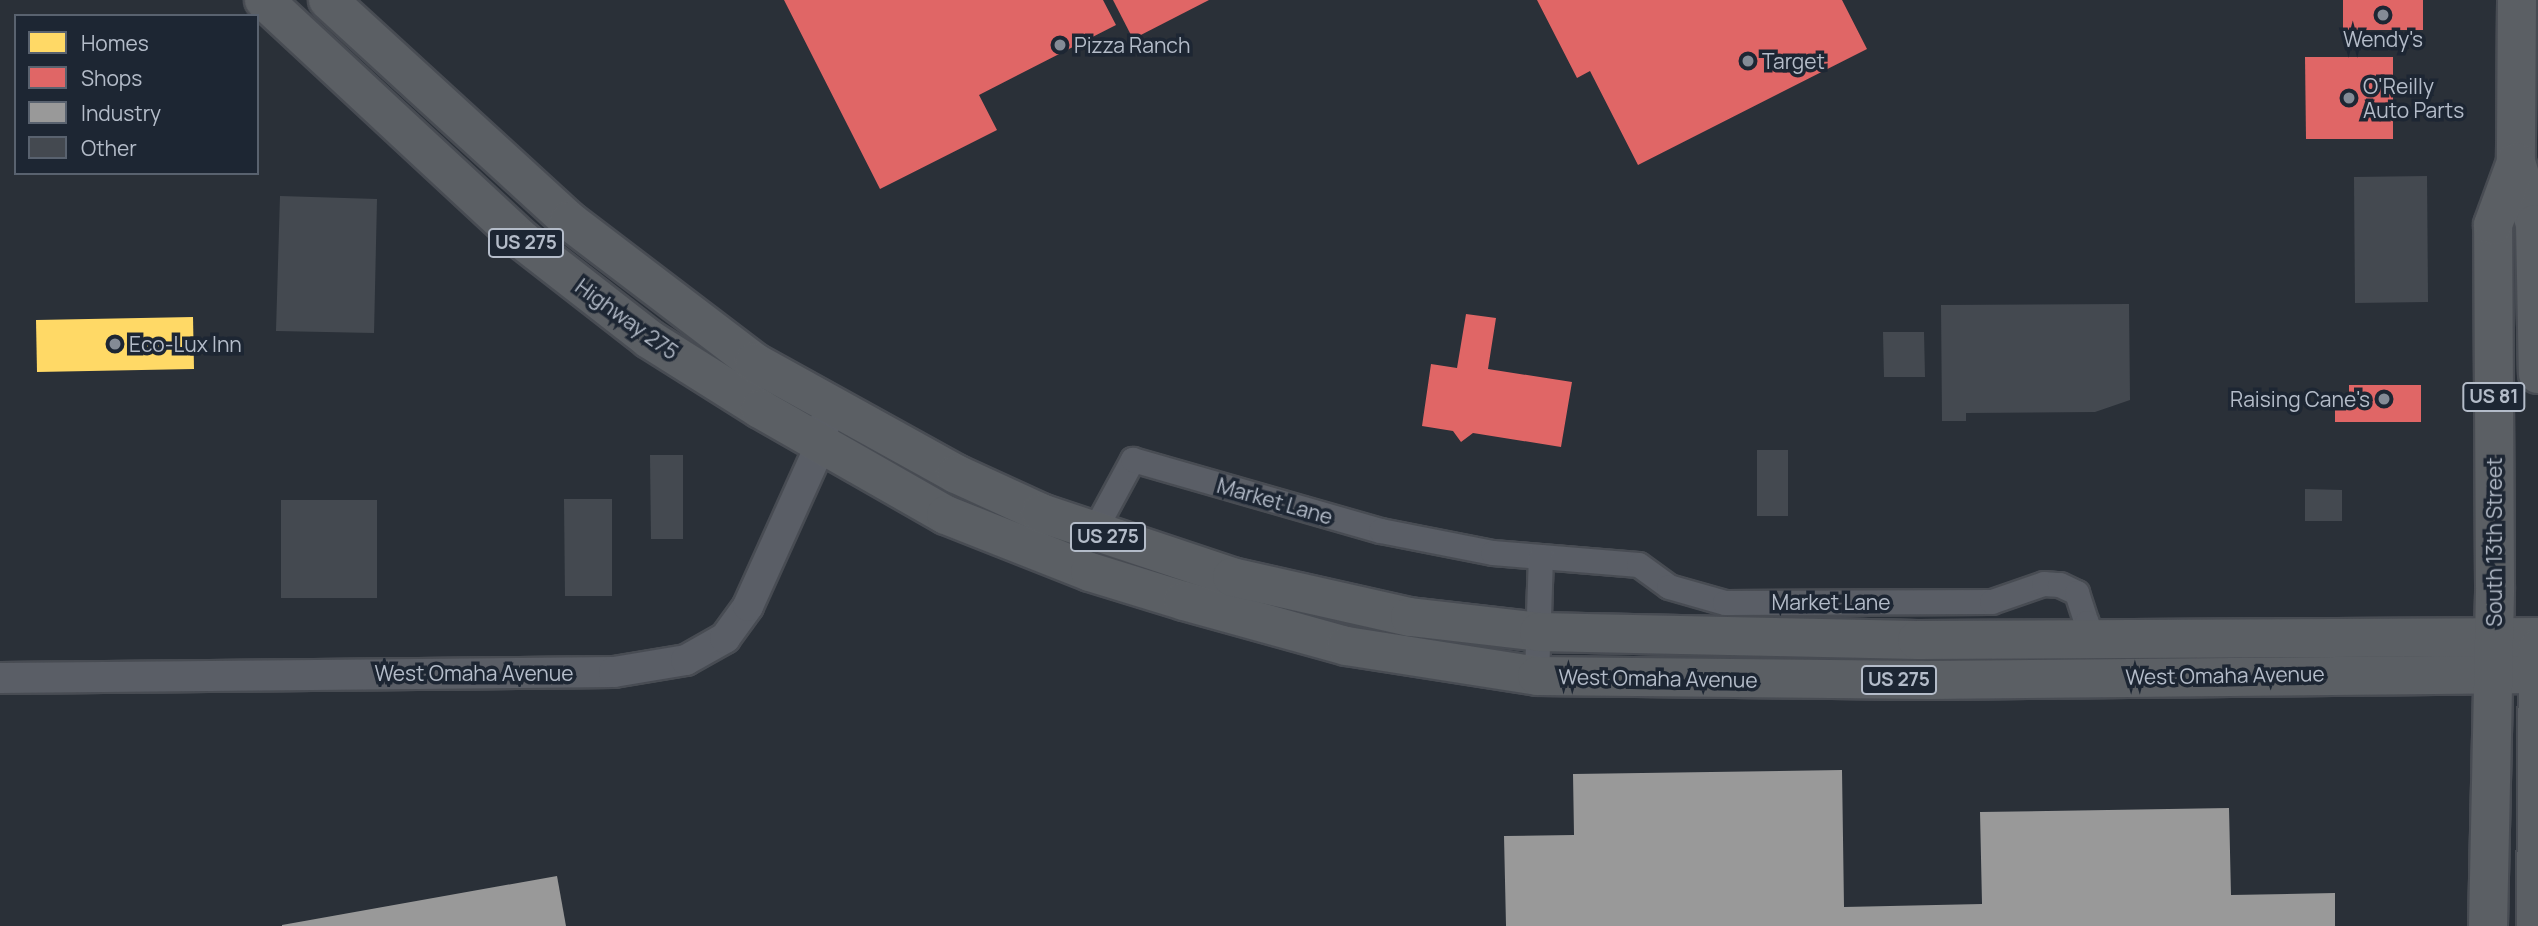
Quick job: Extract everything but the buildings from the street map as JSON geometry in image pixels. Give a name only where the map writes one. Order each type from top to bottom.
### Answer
[{"type":"highway","name":"Highway 275","points":[[264,0],[543,256],[649,339],[821,444]]},
{"type":"highway","name":"Highway 275","points":[[329,0],[569,221],[754,362],[843,409]]},
{"type":"highway","name":"South 13th Street","points":[[2517,0],[2516,162],[2535,224],[2538,374]]},
{"type":"highway","name":"South 13th Street","points":[[2488,926],[2494,674],[2493,225],[2516,162]]},
{"type":"highway","name":"West Omaha Avenue","points":[[843,409],[956,474],[1094,532],[1232,577],[1410,617],[1539,632],[2087,640],[2538,636]]},
{"type":"highway","name":"West Omaha Avenue","points":[[821,444],[946,515],[1102,576],[1346,646],[1536,676],[1797,680],[2538,674]]},
{"type":"highway","points":[[2536,926],[2538,636]]},
{"type":"street","points":[[298,32],[329,0]]},
{"type":"street","name":"West Omaha Avenue","points":[[0,678],[614,672],[686,660],[725,638],[748,606],[821,444],[843,409]]},
{"type":"street","name":"Market Lane","points":[[1094,532],[1133,460],[1381,531],[1493,553],[1639,565],[1669,587],[1725,603],[1992,602],[2044,584],[2060,584],[2077,593],[2087,623],[2087,640]]},
{"type":"street","points":[[1536,676],[1541,557]]},
{"type":"place","name":"Wendy's","points":[[2383,15]]},
{"type":"place","name":"Pizza Ranch","points":[[1060,45]]},
{"type":"place","name":"Target","points":[[1748,61]]},
{"type":"place","name":"O'Reilly Auto Parts","points":[[2349,98]]},
{"type":"place","name":"Eco-Lux Inn","points":[[115,344]]},
{"type":"place","name":"Raising Cane's","points":[[2384,399]]}]
